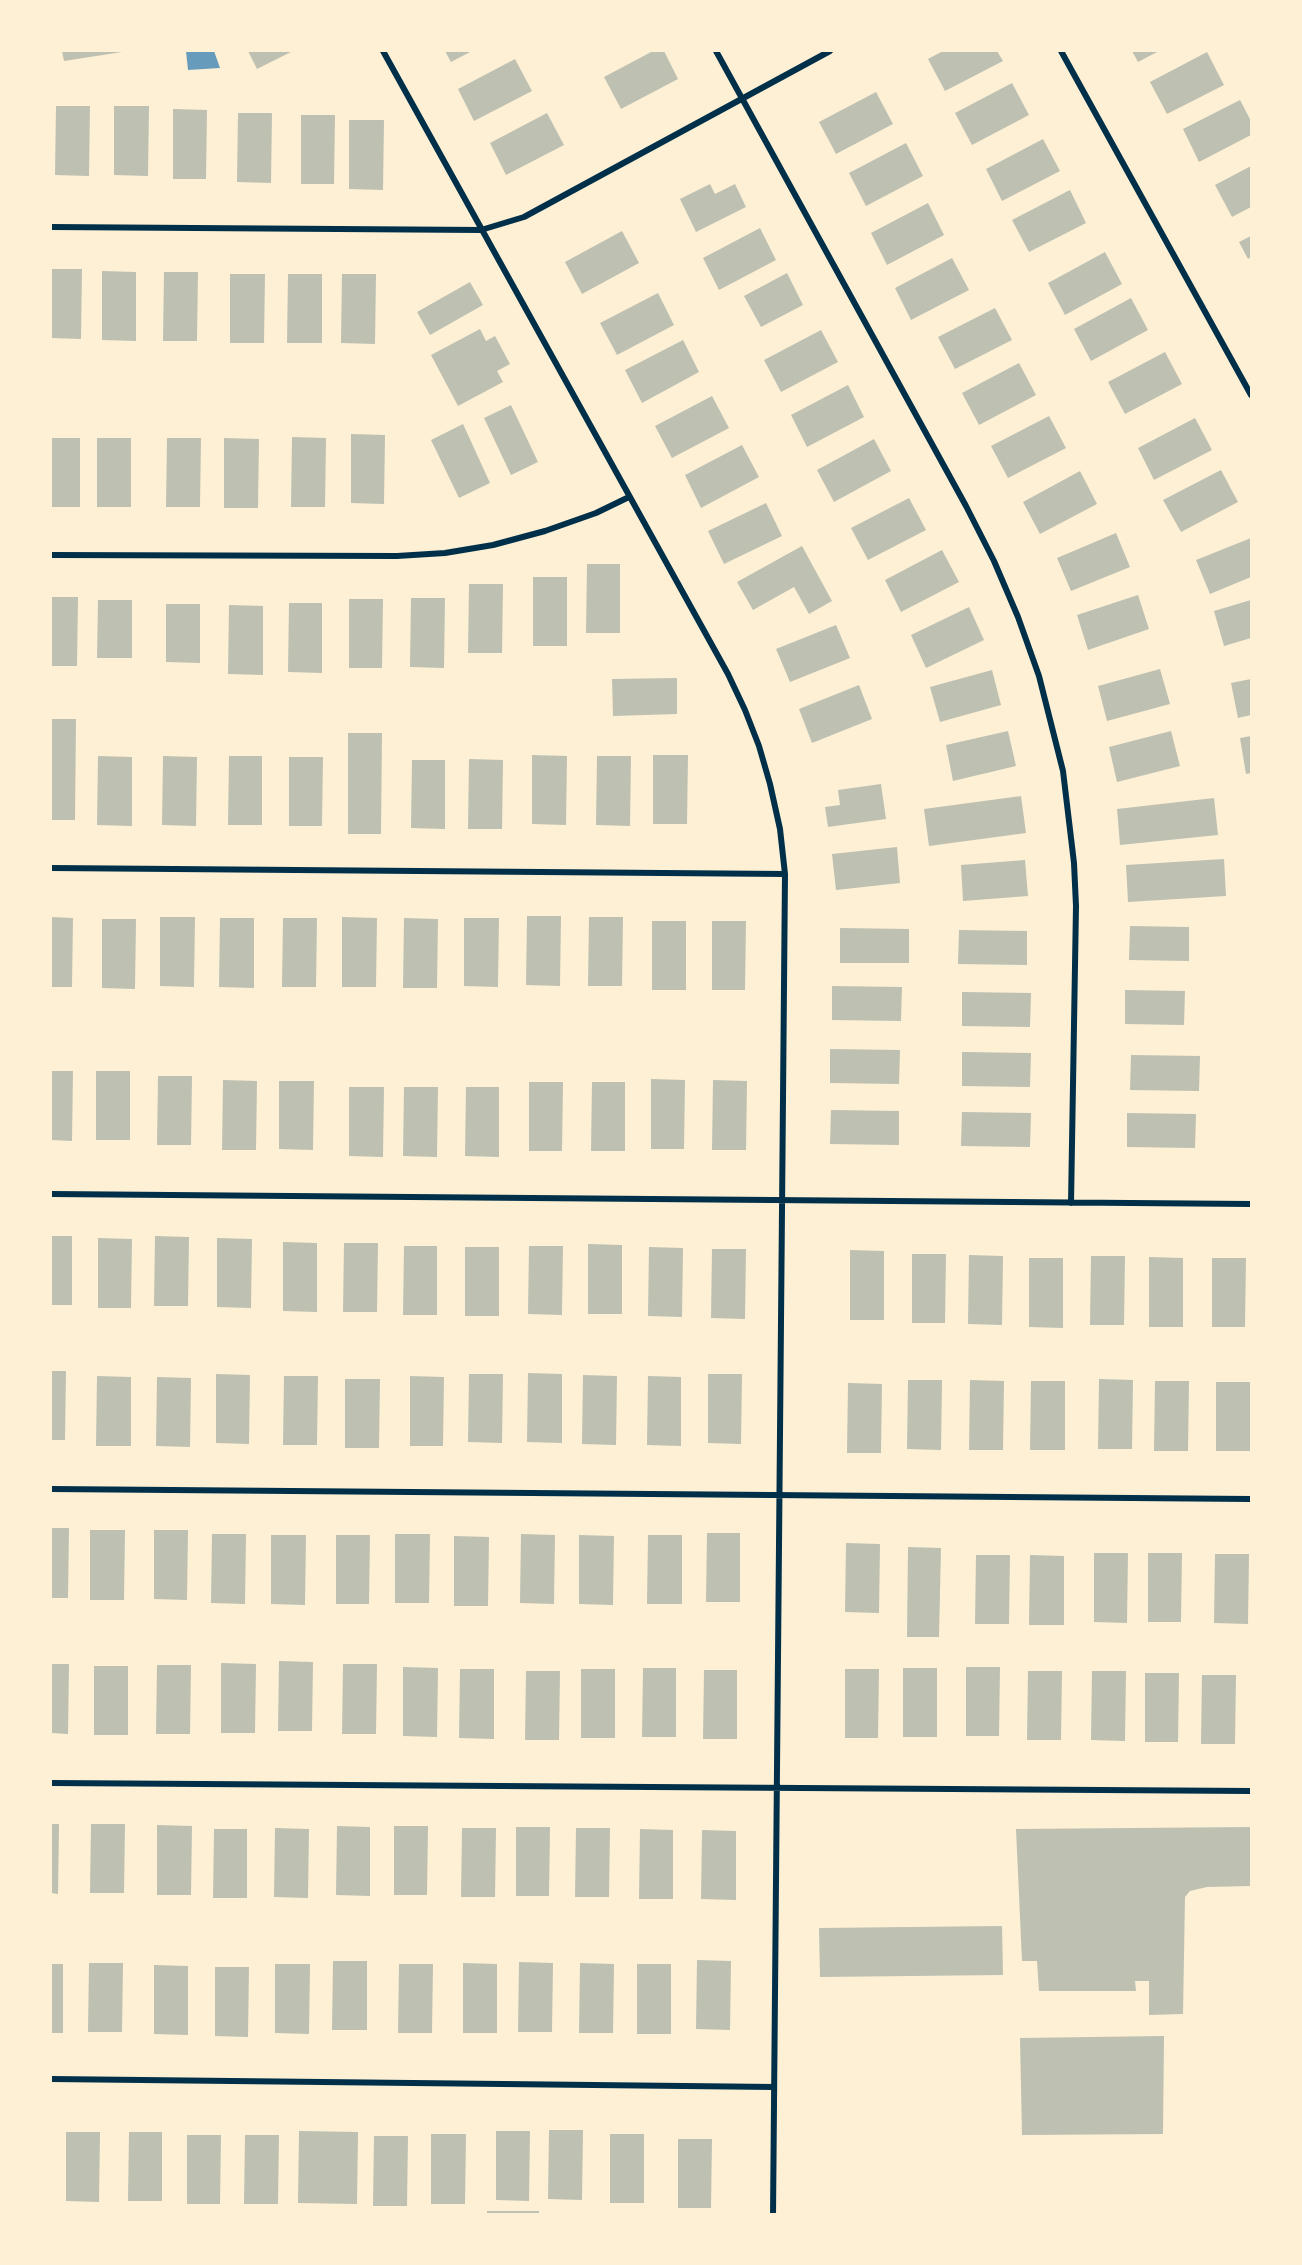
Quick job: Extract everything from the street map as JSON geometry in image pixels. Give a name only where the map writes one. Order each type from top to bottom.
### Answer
[{"type":"street","points":[[383,51],[745,710],[759,746],[780,829],[785,874],[773,2214]]},
{"type":"street","points":[[716,51],[966,506],[1018,617],[1039,675],[1063,771],[1074,863],[1076,928],[1071,1203]]},
{"type":"street","points":[[51,226],[481,230],[524,217],[830,51]]},
{"type":"street","points":[[1061,51],[1251,395]]},
{"type":"street","points":[[51,555],[397,556],[445,553],[493,545],[545,531],[596,513],[629,496]]},
{"type":"street","points":[[51,868],[785,874]]},
{"type":"street","points":[[51,1194],[1251,1204]]},
{"type":"street","points":[[51,1489],[1251,1499]]},
{"type":"street","points":[[51,1783],[1251,1791]]},
{"type":"street","points":[[51,2079],[774,2087]]},
{"type":"water","points":[[186,51],[214,51],[220,68],[188,70]]},
{"type":"building","points":[[62,51],[122,51],[122,52],[64,61]]},
{"type":"building","points":[[248,51],[293,51],[257,69]]},
{"type":"building","points":[[445,51],[472,51],[451,62]]},
{"type":"building","points":[[653,51],[664,51],[678,79],[621,109],[604,77]]},
{"type":"building","points":[[943,51],[997,51],[1003,61],[945,91],[928,59]]},
{"type":"building","points":[[1132,51],[1159,51],[1138,62]]},
{"type":"building","points":[[1207,52],[1224,85],[1167,114],[1150,82]]},
{"type":"building","points":[[515,59],[532,91],[474,121],[458,89]]},
{"type":"building","points":[[1012,83],[1029,115],[972,145],[955,113]]},
{"type":"building","points":[[876,92],[893,124],[836,154],[819,122]]},
{"type":"building","points":[[1240,100],[1251,121],[1251,135],[1199,162],[1183,129]]},
{"type":"building","points":[[56,106],[90,106],[89,176],[55,175]]},
{"type":"building","points":[[114,106],[149,106],[148,176],[114,175]]},
{"type":"building","points":[[173,109],[207,110],[206,179],[173,179]]},
{"type":"building","points":[[238,113],[272,113],[271,183],[237,182]]},
{"type":"building","points":[[547,113],[564,145],[506,175],[490,143]]},
{"type":"building","points":[[301,115],[335,115],[334,184],[301,184]]},
{"type":"building","points":[[349,120],[384,120],[383,190],[349,189]]},
{"type":"building","points":[[1043,139],[1060,171],[1002,201],[986,169]]},
{"type":"building","points":[[906,143],[923,176],[866,206],[849,173]]},
{"type":"building","points":[[1251,166],[1251,207],[1232,217],[1215,185]]},
{"type":"building","points":[[710,184],[715,194],[735,184],[746,207],[696,232],[680,199]]},
{"type":"building","points":[[1070,190],[1086,223],[1029,252],[1012,220]]},
{"type":"building","points":[[928,203],[944,235],[887,265],[871,233]]},
{"type":"building","points":[[760,228],[776,260],[719,290],[703,258]]},
{"type":"building","points":[[622,231],[639,263],[582,294],[565,262]]},
{"type":"building","points":[[1251,236],[1251,257],[1248,259],[1239,242]]},
{"type":"building","points":[[1105,252],[1122,284],[1065,315],[1048,283]]},
{"type":"building","points":[[952,258],[969,290],[911,320],[895,288]]},
{"type":"building","points":[[51,269],[82,269],[81,339],[51,338]]},
{"type":"building","points":[[102,271],[136,272],[136,341],[102,340]]},
{"type":"building","points":[[164,272],[198,272],[197,341],[163,341]]},
{"type":"building","points":[[787,273],[803,305],[761,327],[744,296]]},
{"type":"building","points":[[230,274],[265,274],[264,343],[230,343]]},
{"type":"building","points":[[288,274],[322,274],[322,343],[287,343]]},
{"type":"building","points":[[342,274],[376,274],[375,344],[341,343]]},
{"type":"building","points":[[470,282],[483,305],[430,335],[417,312]]},
{"type":"building","points":[[658,293],[674,325],[617,355],[600,323]]},
{"type":"building","points":[[1131,298],[1148,330],[1091,361],[1074,329]]},
{"type":"building","points":[[995,308],[1012,340],[955,369],[938,337]]},
{"type":"building","points":[[480,329],[486,341],[495,336],[510,364],[497,371],[503,382],[458,406],[431,355]]},
{"type":"building","points":[[821,330],[838,362],[781,392],[764,360]]},
{"type":"building","points":[[683,340],[699,372],[642,403],[625,370]]},
{"type":"building","points":[[1165,352],[1182,384],[1125,414],[1108,382]]},
{"type":"building","points":[[1019,363],[1036,395],[979,425],[962,393]]},
{"type":"building","points":[[848,385],[864,417],[807,447],[791,415]]},
{"type":"building","points":[[712,396],[729,428],[672,458],[655,426]]},
{"type":"building","points":[[511,405],[538,462],[511,475],[484,418]]},
{"type":"building","points":[[1049,416],[1066,448],[1008,478],[991,446]]},
{"type":"building","points":[[1195,418],[1212,450],[1154,480],[1138,448]]},
{"type":"building","points":[[463,424],[490,483],[459,498],[431,440]]},
{"type":"building","points":[[351,434],[385,435],[384,504],[351,503]]},
{"type":"building","points":[[292,437],[326,438],[325,507],[291,507]]},
{"type":"building","points":[[51,438],[80,438],[80,507],[51,507]]},
{"type":"building","points":[[97,438],[131,438],[131,507],[97,507]]},
{"type":"building","points":[[167,438],[201,438],[200,507],[166,507]]},
{"type":"building","points":[[224,438],[259,439],[258,508],[224,508]]},
{"type":"building","points":[[874,439],[891,471],[834,502],[817,470]]},
{"type":"building","points":[[742,445],[759,477],[701,508],[685,475]]},
{"type":"building","points":[[1221,470],[1238,502],[1181,532],[1163,500]]},
{"type":"building","points":[[1080,471],[1097,504],[1040,534],[1023,502]]},
{"type":"building","points":[[909,498],[926,530],[868,560],[851,528]]},
{"type":"building","points":[[766,503],[782,536],[724,564],[708,531]]},
{"type":"building","points":[[1116,533],[1130,567],[1071,591],[1057,558]]},
{"type":"building","points":[[1251,538],[1251,577],[1210,594],[1196,560]]},
{"type":"building","points":[[802,546],[832,601],[809,614],[794,587],[753,610],[737,582]]},
{"type":"building","points":[[942,550],[959,582],[901,612],[885,580]]},
{"type":"building","points":[[587,564],[620,564],[620,633],[586,633]]},
{"type":"building","points":[[533,577],[567,577],[567,646],[533,646]]},
{"type":"building","points":[[469,584],[503,584],[502,653],[468,653]]},
{"type":"building","points":[[1138,595],[1149,629],[1088,650],[1077,615]]},
{"type":"building","points":[[51,597],[78,597],[77,666],[51,666]]},
{"type":"building","points":[[411,598],[445,598],[444,668],[410,667]]},
{"type":"building","points":[[349,599],[383,599],[382,668],[349,668]]},
{"type":"building","points":[[98,600],[132,600],[132,658],[97,658]]},
{"type":"building","points":[[1251,600],[1251,638],[1224,646],[1214,611]]},
{"type":"building","points":[[289,603],[322,603],[322,673],[288,672]]},
{"type":"building","points":[[166,604],[200,604],[200,663],[166,662]]},
{"type":"building","points":[[229,605],[263,606],[263,675],[228,674]]},
{"type":"building","points":[[969,607],[984,640],[926,668],[911,635]]},
{"type":"building","points":[[836,625],[850,658],[790,682],[776,649]]},
{"type":"building","points":[[1160,669],[1170,704],[1107,721],[1098,686]]},
{"type":"building","points":[[992,670],[1001,705],[940,722],[930,687]]},
{"type":"building","points":[[677,678],[677,714],[613,716],[612,679]]},
{"type":"building","points":[[1251,679],[1251,715],[1238,718],[1231,683]]},
{"type":"building","points":[[859,685],[872,719],[812,743],[799,709]]},
{"type":"building","points":[[51,719],[76,719],[75,820],[51,820]]},
{"type":"building","points":[[1008,731],[1016,766],[953,781],[946,745]]},
{"type":"building","points":[[1171,731],[1180,766],[1117,782],[1109,747]]},
{"type":"building","points":[[348,733],[382,733],[381,834],[348,834]]},
{"type":"building","points":[[1251,736],[1251,773],[1246,774],[1240,738]]},
{"type":"building","points":[[532,755],[567,756],[566,825],[532,824]]},
{"type":"building","points":[[653,755],[688,755],[687,824],[653,824]]},
{"type":"building","points":[[98,756],[132,757],[132,826],[97,825]]},
{"type":"building","points":[[163,756],[197,757],[196,826],[162,825]]},
{"type":"building","points":[[229,756],[262,756],[262,825],[228,825]]},
{"type":"building","points":[[597,756],[631,756],[630,826],[596,825]]},
{"type":"building","points":[[289,757],[323,757],[322,826],[289,826]]},
{"type":"building","points":[[469,759],[503,760],[502,829],[468,829]]},
{"type":"building","points":[[412,760],[445,760],[445,829],[411,828]]},
{"type":"building","points":[[881,784],[886,819],[828,827],[825,807],[840,805],[838,790]]},
{"type":"building","points":[[1021,796],[1026,833],[929,846],[924,809]]},
{"type":"building","points":[[1214,798],[1218,835],[1120,845],[1117,809]]},
{"type":"building","points":[[897,847],[900,883],[836,890],[832,854]]},
{"type":"building","points":[[1224,859],[1226,896],[1128,902],[1126,865]]},
{"type":"building","points":[[1025,860],[1028,896],[963,901],[961,865]]},
{"type":"building","points":[[527,916],[561,916],[560,986],[526,985]]},
{"type":"building","points":[[51,917],[73,918],[72,987],[51,987]]},
{"type":"building","points":[[160,917],[195,917],[194,987],[160,986]]},
{"type":"building","points":[[342,917],[377,918],[376,987],[342,987]]},
{"type":"building","points":[[589,917],[623,917],[622,986],[588,986]]},
{"type":"building","points":[[220,918],[254,918],[254,988],[219,987]]},
{"type":"building","points":[[283,918],[317,918],[316,987],[282,987]]},
{"type":"building","points":[[404,918],[438,919],[437,988],[403,988]]},
{"type":"building","points":[[464,918],[499,918],[498,987],[464,986]]},
{"type":"building","points":[[102,919],[136,919],[135,989],[102,988]]},
{"type":"building","points":[[652,921],[686,921],[686,990],[652,990]]},
{"type":"building","points":[[712,921],[746,921],[745,990],[712,990]]},
{"type":"building","points":[[1130,926],[1189,927],[1189,961],[1129,960]]},
{"type":"building","points":[[840,928],[909,929],[909,963],[840,963]]},
{"type":"building","points":[[959,930],[1027,931],[1027,965],[958,964]]},
{"type":"building","points":[[832,986],[902,987],[901,1021],[832,1020]]},
{"type":"building","points":[[1125,990],[1185,991],[1184,1025],[1125,1024]]},
{"type":"building","points":[[962,992],[1031,993],[1030,1027],[962,1026]]},
{"type":"building","points":[[830,1049],[900,1050],[899,1084],[830,1083]]},
{"type":"building","points":[[962,1052],[1031,1053],[1030,1087],[962,1086]]},
{"type":"building","points":[[1131,1055],[1200,1056],[1199,1091],[1130,1090]]},
{"type":"building","points":[[51,1071],[73,1071],[72,1141],[51,1140]]},
{"type":"building","points":[[96,1071],[130,1071],[130,1140],[96,1140]]},
{"type":"building","points":[[158,1076],[192,1076],[191,1145],[157,1145]]},
{"type":"building","points":[[651,1079],[685,1080],[684,1149],[651,1149]]},
{"type":"building","points":[[223,1080],[257,1081],[256,1150],[222,1150]]},
{"type":"building","points":[[713,1080],[747,1081],[746,1150],[712,1150]]},
{"type":"building","points":[[279,1081],[314,1081],[313,1150],[279,1149]]},
{"type":"building","points":[[529,1082],[563,1082],[562,1151],[529,1151]]},
{"type":"building","points":[[592,1082],[625,1082],[625,1151],[591,1151]]},
{"type":"building","points":[[349,1087],[384,1087],[383,1157],[349,1156]]},
{"type":"building","points":[[404,1087],[438,1087],[437,1157],[403,1156]]},
{"type":"building","points":[[466,1087],[499,1087],[499,1157],[465,1156]]},
{"type":"building","points":[[831,1110],[899,1111],[899,1145],[830,1144]]},
{"type":"building","points":[[962,1112],[1031,1113],[1030,1147],[961,1146]]},
{"type":"building","points":[[1127,1113],[1196,1114],[1195,1148],[1127,1147]]},
{"type":"building","points":[[51,1236],[72,1236],[72,1305],[51,1305]]},
{"type":"building","points":[[155,1236],[189,1237],[188,1306],[154,1306]]},
{"type":"building","points":[[98,1238],[132,1239],[131,1308],[98,1308]]},
{"type":"building","points":[[217,1238],[252,1239],[251,1308],[217,1307]]},
{"type":"building","points":[[283,1242],[317,1243],[317,1312],[283,1311]]},
{"type":"building","points":[[344,1243],[378,1243],[377,1312],[343,1312]]},
{"type":"building","points":[[588,1244],[622,1245],[622,1314],[588,1314]]},
{"type":"building","points":[[404,1246],[437,1246],[437,1315],[403,1315]]},
{"type":"building","points":[[529,1246],[563,1246],[562,1315],[528,1314]]},
{"type":"building","points":[[465,1247],[499,1247],[499,1316],[465,1316]]},
{"type":"building","points":[[649,1247],[683,1248],[682,1317],[648,1316]]},
{"type":"building","points":[[712,1249],[746,1249],[745,1319],[711,1318]]},
{"type":"building","points":[[850,1250],[884,1251],[884,1320],[850,1320]]},
{"type":"building","points":[[912,1254],[946,1254],[945,1323],[912,1323]]},
{"type":"building","points":[[969,1255],[1003,1256],[1002,1325],[968,1324]]},
{"type":"building","points":[[1091,1256],[1125,1256],[1124,1325],[1090,1325]]},
{"type":"building","points":[[1149,1257],[1183,1258],[1183,1327],[1149,1327]]},
{"type":"building","points":[[1029,1258],[1063,1258],[1063,1328],[1029,1327]]},
{"type":"building","points":[[1212,1258],[1246,1258],[1245,1327],[1212,1327]]},
{"type":"building","points":[[51,1371],[66,1371],[65,1440],[51,1440]]},
{"type":"building","points":[[528,1373],[562,1374],[562,1443],[527,1442]]},
{"type":"building","points":[[216,1374],[250,1375],[249,1444],[216,1443]]},
{"type":"building","points":[[469,1374],[503,1374],[502,1443],[468,1442]]},
{"type":"building","points":[[708,1374],[742,1374],[741,1444],[708,1443]]},
{"type":"building","points":[[583,1375],[617,1376],[616,1445],[582,1444]]},
{"type":"building","points":[[97,1376],[131,1377],[131,1446],[96,1446]]},
{"type":"building","points":[[284,1376],[318,1376],[317,1445],[283,1445]]},
{"type":"building","points":[[410,1376],[444,1377],[443,1446],[410,1446]]},
{"type":"building","points":[[648,1376],[681,1377],[681,1446],[647,1445]]},
{"type":"building","points":[[157,1377],[191,1378],[190,1447],[156,1446]]},
{"type":"building","points":[[345,1379],[380,1379],[379,1448],[345,1448]]},
{"type":"building","points":[[1099,1379],[1133,1380],[1132,1449],[1098,1449]]},
{"type":"building","points":[[908,1380],[942,1380],[941,1450],[907,1449]]},
{"type":"building","points":[[970,1380],[1004,1381],[1003,1450],[969,1450]]},
{"type":"building","points":[[1031,1381],[1065,1381],[1065,1450],[1030,1450]]},
{"type":"building","points":[[1155,1381],[1189,1381],[1188,1451],[1154,1451]]},
{"type":"building","points":[[1216,1382],[1250,1382],[1250,1451],[1216,1451]]},
{"type":"building","points":[[848,1383],[882,1384],[881,1453],[847,1453]]},
{"type":"building","points":[[51,1528],[69,1528],[68,1598],[51,1598]]},
{"type":"building","points":[[90,1530],[125,1530],[124,1600],[90,1600]]},
{"type":"building","points":[[154,1530],[188,1530],[187,1600],[154,1599]]},
{"type":"building","points":[[707,1533],[740,1533],[740,1602],[706,1602]]},
{"type":"building","points":[[212,1534],[246,1534],[245,1604],[211,1603]]},
{"type":"building","points":[[395,1534],[430,1534],[429,1603],[395,1603]]},
{"type":"building","points":[[521,1534],[555,1535],[554,1604],[520,1603]]},
{"type":"building","points":[[271,1535],[306,1535],[305,1605],[271,1604]]},
{"type":"building","points":[[336,1535],[370,1535],[369,1604],[336,1604]]},
{"type":"building","points":[[579,1535],[614,1536],[613,1605],[579,1604]]},
{"type":"building","points":[[648,1535],[682,1535],[682,1604],[647,1604]]},
{"type":"building","points":[[454,1536],[489,1537],[488,1606],[454,1606]]},
{"type":"building","points":[[846,1543],[880,1544],[879,1613],[845,1612]]},
{"type":"building","points":[[908,1547],[941,1548],[939,1637],[907,1637]]},
{"type":"building","points":[[1094,1553],[1128,1553],[1127,1623],[1094,1622]]},
{"type":"building","points":[[1148,1553],[1182,1553],[1181,1622],[1148,1622]]},
{"type":"building","points":[[1215,1554],[1249,1554],[1248,1624],[1214,1623]]},
{"type":"building","points":[[976,1555],[1010,1555],[1009,1624],[975,1624]]},
{"type":"building","points":[[1030,1555],[1064,1556],[1064,1625],[1029,1625]]},
{"type":"building","points":[[279,1661],[313,1662],[312,1731],[278,1731]]},
{"type":"building","points":[[221,1663],[256,1664],[255,1733],[221,1733]]},
{"type":"building","points":[[51,1664],[69,1664],[68,1734],[51,1733]]},
{"type":"building","points":[[343,1664],[377,1664],[376,1734],[342,1734]]},
{"type":"building","points":[[157,1665],[191,1665],[190,1734],[156,1734]]},
{"type":"building","points":[[94,1666],[128,1666],[128,1735],[94,1735]]},
{"type":"building","points":[[403,1667],[438,1668],[437,1737],[403,1736]]},
{"type":"building","points":[[966,1667],[1000,1667],[999,1736],[966,1736]]},
{"type":"building","points":[[643,1668],[676,1668],[676,1737],[642,1737]]},
{"type":"building","points":[[903,1668],[937,1668],[937,1737],[903,1737]]},
{"type":"building","points":[[460,1669],[494,1669],[494,1739],[459,1738]]},
{"type":"building","points":[[581,1669],[615,1669],[615,1738],[581,1738]]},
{"type":"building","points":[[845,1669],[879,1669],[878,1738],[845,1738]]},
{"type":"building","points":[[704,1670],[737,1670],[737,1739],[703,1739]]},
{"type":"building","points":[[526,1671],[560,1671],[559,1740],[525,1740]]},
{"type":"building","points":[[1028,1671],[1062,1671],[1061,1740],[1027,1740]]},
{"type":"building","points":[[1092,1671],[1126,1671],[1125,1741],[1091,1740]]},
{"type":"building","points":[[1145,1673],[1179,1673],[1178,1742],[1145,1742]]},
{"type":"building","points":[[1202,1675],[1236,1675],[1235,1744],[1201,1744]]},
{"type":"building","points":[[51,1824],[59,1824],[58,1894],[51,1893]]},
{"type":"building","points":[[91,1824],[125,1824],[124,1893],[90,1893]]},
{"type":"building","points":[[157,1825],[192,1826],[191,1895],[157,1895]]},
{"type":"building","points":[[337,1826],[370,1827],[370,1896],[336,1895]]},
{"type":"building","points":[[394,1826],[428,1826],[427,1895],[394,1895]]},
{"type":"building","points":[[516,1827],[550,1827],[549,1896],[516,1896]]},
{"type":"building","points":[[1251,1827],[1251,1886],[1207,1887],[1190,1891],[1185,1897],[1183,2014],[1149,2015],[1149,1981],[1135,1981],[1136,1991],[1039,1991],[1037,1961],[1022,1961],[1016,1829]]},
{"type":"building","points":[[275,1828],[309,1829],[308,1898],[274,1897]]},
{"type":"building","points":[[462,1828],[496,1828],[495,1897],[461,1897]]},
{"type":"building","points":[[576,1828],[610,1828],[609,1897],[575,1897]]},
{"type":"building","points":[[214,1829],[247,1829],[247,1898],[213,1898]]},
{"type":"building","points":[[640,1829],[673,1830],[673,1899],[639,1899]]},
{"type":"building","points":[[702,1830],[736,1831],[736,1900],[701,1899]]},
{"type":"building","points":[[1002,1926],[1003,1975],[820,1977],[819,1928]]},
{"type":"building","points":[[697,1960],[731,1961],[730,2030],[696,2029]]},
{"type":"building","points":[[333,1961],[367,1961],[367,2030],[332,2030]]},
{"type":"building","points":[[519,1962],[553,1963],[552,2032],[518,2032]]},
{"type":"building","points":[[89,1963],[123,1963],[122,2032],[88,2032]]},
{"type":"building","points":[[463,1963],[497,1964],[497,2033],[463,2033]]},
{"type":"building","points":[[580,1963],[614,1964],[613,2033],[579,2033]]},
{"type":"building","points":[[51,1964],[63,1964],[63,2033],[51,2033]]},
{"type":"building","points":[[275,1964],[310,1964],[309,2034],[275,2033]]},
{"type":"building","points":[[399,1964],[433,1964],[432,2033],[398,2033]]},
{"type":"building","points":[[637,1964],[671,1964],[671,2034],[637,2034]]},
{"type":"building","points":[[154,1965],[188,1966],[188,2035],[154,2034]]},
{"type":"building","points":[[215,1967],[249,1967],[248,2037],[215,2036]]},
{"type":"building","points":[[1164,2036],[1163,2134],[1022,2135],[1020,2038]]},
{"type":"building","points":[[549,2130],[583,2130],[582,2200],[548,2199]]},
{"type":"building","points":[[299,2131],[358,2132],[357,2204],[298,2203]]},
{"type":"building","points":[[496,2131],[530,2131],[529,2201],[496,2200]]},
{"type":"building","points":[[66,2132],[100,2132],[99,2202],[66,2201]]},
{"type":"building","points":[[129,2132],[162,2132],[162,2201],[128,2201]]},
{"type":"building","points":[[431,2134],[466,2134],[465,2204],[431,2204]]},
{"type":"building","points":[[610,2134],[644,2134],[644,2203],[610,2203]]},
{"type":"building","points":[[187,2135],[221,2135],[220,2204],[187,2204]]},
{"type":"building","points":[[245,2135],[279,2135],[278,2204],[244,2204]]},
{"type":"building","points":[[374,2136],[408,2136],[407,2206],[373,2206]]},
{"type":"building","points":[[678,2139],[712,2139],[711,2208],[678,2208]]},
{"type":"building","points":[[487,2211],[539,2211],[539,2214],[487,2214]]}]
